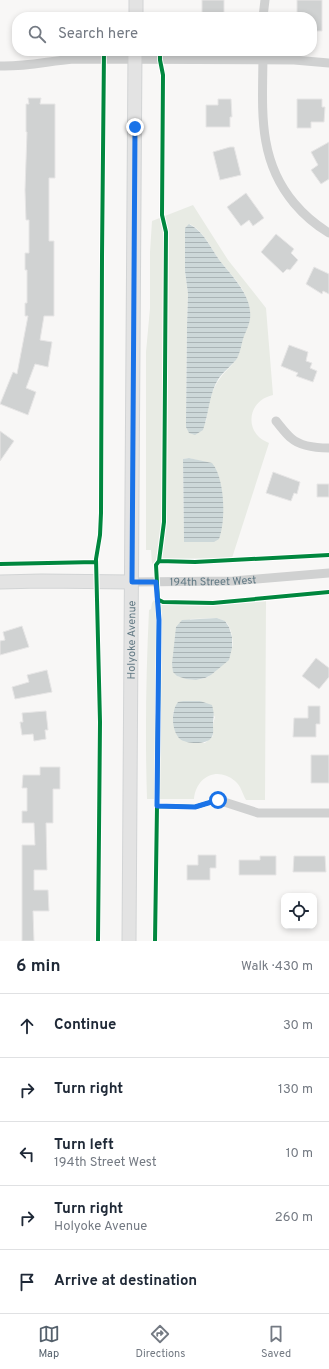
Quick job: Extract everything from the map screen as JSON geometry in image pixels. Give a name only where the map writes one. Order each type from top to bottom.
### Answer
[{"type":"street","points":[[136,0],[136,12]]},
{"type":"street","points":[[263,12],[264,0]]},
{"type":"street","points":[[0,66],[26,66],[59,60],[135,56],[263,56],[329,63]]},
{"type":"street","name":"Holyoke Avenue","points":[[129,941],[135,56]]},
{"type":"street","points":[[263,56],[263,120],[266,146],[270,163],[280,184],[291,199],[306,216],[329,233]]},
{"type":"street","points":[[276,421],[292,439],[299,443],[318,448],[329,448]]},
{"type":"street","name":"194th Street West","points":[[0,582],[232,581],[329,573]]},
{"type":"street","points":[[218,800],[258,813],[329,813]]},
{"type":"shaded area","points":[[193,205],[228,260],[266,308],[273,395],[264,398],[257,404],[253,410],[252,425],[255,433],[261,439],[269,443],[232,558],[158,559],[152,564],[151,550],[146,550],[146,352],[150,308],[150,252],[152,221]],"holes":[[[190,224],[203,236],[220,261],[238,283],[245,295],[245,307],[237,358],[223,375],[212,393],[207,411],[206,422],[186,420],[188,294],[185,271],[185,228]],[[189,458],[201,461],[214,542],[184,541],[183,459]]]},
{"type":"shaded area","points":[[189,224],[199,231],[241,288],[250,311],[248,327],[236,360],[219,378],[213,390],[203,430],[195,435],[189,433],[186,427],[188,294],[185,271],[185,228]]},
{"type":"shaded area","points":[[189,458],[212,463],[220,479],[223,500],[223,522],[219,539],[214,542],[184,542],[183,459]]},
{"type":"shaded area","points":[[154,600],[175,605],[208,605],[266,601],[265,800],[246,800],[237,783],[221,774],[208,776],[203,780],[196,791],[194,799],[147,799],[147,681],[149,610],[151,609]],"holes":[[[217,618],[225,621],[231,631],[233,645],[228,656],[217,670],[205,678],[191,679],[177,676],[190,619]],[[183,701],[200,701],[215,717],[213,724],[213,736],[205,743],[184,740],[177,734],[173,712]]]},
{"type":"shaded area","points":[[217,618],[225,621],[229,627],[232,637],[232,648],[229,660],[205,678],[196,680],[177,676],[173,672],[172,664],[176,627],[182,620]]},
{"type":"shaded area","points":[[200,701],[212,705],[214,714],[213,732],[212,737],[209,740],[201,743],[191,743],[183,741],[177,735],[173,715],[178,702]]},
{"type":"building","points":[[202,0],[224,0],[224,12],[202,12]]},
{"type":"building","points":[[297,0],[322,0],[322,31],[317,31],[317,12],[297,12]]},
{"type":"building","points":[[28,98],[41,98],[40,104],[55,104],[55,178],[49,178],[49,241],[54,241],[54,316],[44,316],[40,340],[52,342],[48,367],[35,364],[26,388],[36,392],[28,415],[0,404],[13,372],[17,374],[28,316],[25,316],[25,303],[27,303],[27,270],[25,270],[25,253],[29,253],[29,220],[26,220],[25,190],[27,132],[26,104],[29,104]]},
{"type":"building","points":[[218,99],[231,99],[232,117],[230,117],[230,127],[206,127],[206,105],[218,105]]},
{"type":"building","points":[[297,99],[322,99],[322,107],[325,107],[324,122],[311,122],[311,128],[297,128]]},
{"type":"building","points":[[329,142],[329,179],[321,184],[311,170],[318,165],[311,152]]},
{"type":"building","points":[[234,147],[241,175],[220,180],[213,152]]},
{"type":"building","points":[[246,193],[264,218],[253,226],[249,220],[241,226],[227,207]]},
{"type":"building","points":[[276,234],[294,249],[291,253],[298,260],[290,270],[287,269],[283,273],[261,252]]},
{"type":"building","points":[[314,267],[329,274],[329,294],[323,291],[322,294],[306,284]]},
{"type":"building","points":[[289,345],[308,352],[306,361],[312,363],[310,368],[317,371],[313,382],[296,376],[298,373],[281,366]]},
{"type":"building","points":[[0,431],[14,441],[0,461]]},
{"type":"building","points":[[273,472],[300,482],[297,494],[294,493],[291,501],[266,493]]},
{"type":"building","points":[[317,484],[329,484],[329,497],[317,497]]},
{"type":"building","points":[[22,626],[29,647],[0,655],[0,641],[5,640],[3,632]]},
{"type":"building","points":[[316,658],[329,668],[329,677],[319,689],[302,676]]},
{"type":"building","points":[[47,670],[52,692],[15,699],[12,687],[29,682],[27,675]]},
{"type":"building","points":[[308,706],[320,706],[320,724],[316,724],[316,737],[293,737],[294,718],[308,718]]},
{"type":"building","points":[[46,711],[48,730],[45,730],[46,739],[34,741],[33,734],[22,735],[20,722],[23,722],[22,713]]},
{"type":"building","points":[[311,755],[329,755],[329,783],[311,783]]},
{"type":"building","points":[[40,767],[60,767],[60,789],[53,789],[53,823],[46,823],[47,870],[34,870],[34,890],[48,890],[49,911],[33,911],[34,941],[22,941],[22,845],[35,845],[34,823],[22,823],[22,811],[27,811],[27,788],[22,788],[23,775],[40,775]]},
{"type":"building","points":[[198,855],[216,855],[216,868],[210,868],[210,880],[187,880],[187,865],[198,865]]},
{"type":"building","points":[[260,856],[276,856],[276,875],[239,875],[239,860],[260,860]]},
{"type":"building","points":[[294,856],[325,856],[326,872],[293,872]]},
{"type":"cycle path","points":[[98,941],[100,722],[96,559],[100,535],[101,513],[104,56]]},
{"type":"cycle path","points":[[159,561],[164,522],[166,232],[162,215],[163,75],[160,56]]},
{"type":"cycle path","points":[[218,800],[195,807],[157,806],[159,620],[156,565],[159,561],[195,562],[329,555]]},
{"type":"cycle path","points":[[0,564],[96,562]]},
{"type":"cycle path","points":[[157,599],[163,602],[213,603],[329,592]]},
{"type":"cycle path","points":[[155,941],[157,806]]},
{"type":"route","points":[[135,127],[132,582],[156,582],[159,620],[157,806],[195,807],[218,800]]}]
